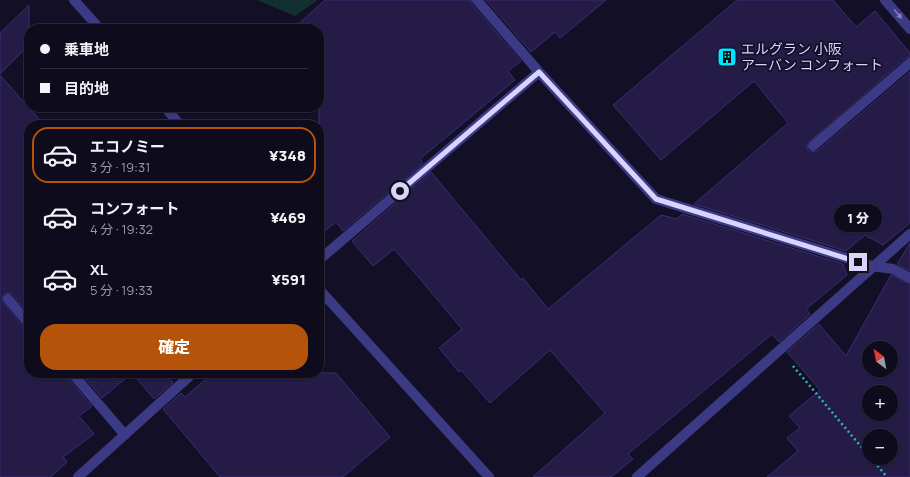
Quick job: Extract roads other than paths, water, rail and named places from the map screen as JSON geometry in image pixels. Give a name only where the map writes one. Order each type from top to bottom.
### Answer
[{"type":"street","points":[[74,0],[96,24]]},
{"type":"street","points":[[476,0],[539,72],[656,199],[872,266],[893,269],[910,278]]},
{"type":"street","points":[[885,0],[909,26]]},
{"type":"street","points":[[813,146],[910,63]]},
{"type":"street","points":[[324,256],[539,72]]},
{"type":"street","points":[[169,112],[176,120]]},
{"type":"street","points":[[637,477],[872,266],[910,234]]},
{"type":"street","points":[[324,294],[490,477]]},
{"type":"street","points":[[8,299],[24,318]]},
{"type":"street","points":[[76,378],[125,435]]},
{"type":"street","points":[[78,477],[188,378]]},
{"type":"place","name":"エルグラン 小阪 アーバン コンフォート","points":[[727,57]]}]
